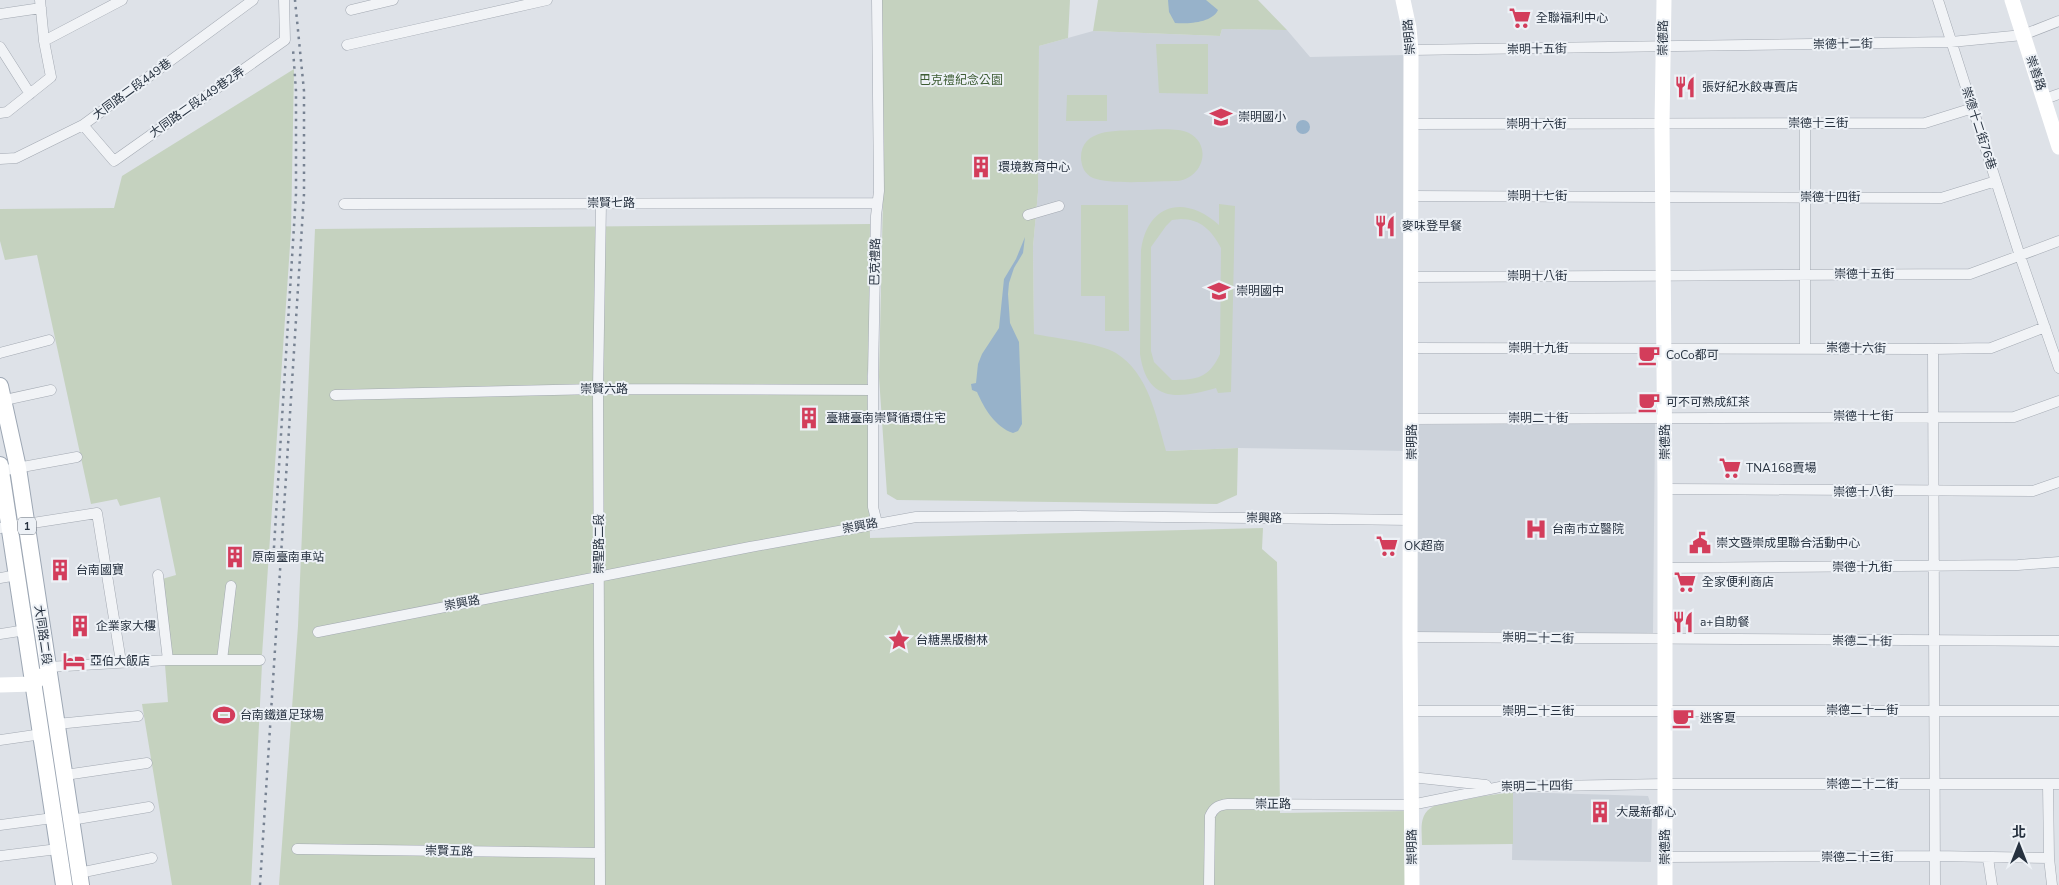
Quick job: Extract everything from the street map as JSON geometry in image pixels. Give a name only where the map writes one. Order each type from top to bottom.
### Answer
[{"type":"main road","name":"大同路二段","points":[[1,396],[5,469],[5,527],[17,575],[64,885]]},
{"type":"main road","name":"大同路二段","points":[[5,469],[26,523],[80,879]]},
{"type":"street","points":[[44,41],[122,0]]},
{"type":"street","name":"大同路二段449巷","points":[[0,159],[16,158],[83,125],[253,0]]},
{"type":"street","name":"大同路二段449巷2弄","points":[[83,125],[114,161],[285,40],[284,0]]},
{"type":"street","points":[[351,10],[393,0]]},
{"type":"street","points":[[347,46],[522,3],[547,0]]},
{"type":"street","name":"巴克禮路","points":[[877,523],[873,507],[873,390],[877,203],[878,0]]},
{"type":"street","name":"崇明路","points":[[1403,0],[1410,28],[1411,50],[1412,419],[1410,637],[1412,885]]},
{"type":"street","name":"崇德路","points":[[1664,0],[1662,124],[1665,489],[1665,885]]},
{"type":"street","name":"崇德十二街76巷","points":[[1938,0],[2020,256],[2059,368]]},
{"type":"street","name":"崇善路","points":[[2012,0],[2023,35],[2052,97],[2059,147]]},
{"type":"street","points":[[0,14],[40,4],[44,41],[51,77],[7,112],[0,113]]},
{"type":"street","name":"崇德十二街","points":[[1663,47],[1951,42],[2023,35],[2059,22]]},
{"type":"street","points":[[0,47],[30,94]]},
{"type":"street","name":"崇明十五街","points":[[1411,50],[1663,47]]},
{"type":"street","name":"崇德十三街","points":[[1662,124],[1925,123],[1972,108]]},
{"type":"street","points":[[1804,123],[1805,348]]},
{"type":"street","name":"崇明十六街","points":[[1411,124],[1662,124]]},
{"type":"street","name":"崇德十四街","points":[[1663,196],[1941,198],[1996,181]]},
{"type":"street","name":"崇明十七街","points":[[1410,196],[1663,196]]},
{"type":"street","name":"崇聖路二段","points":[[600,885],[598,389],[601,203]]},
{"type":"street","name":"崇賢七路","points":[[344,204],[877,203]]},
{"type":"street","points":[[1028,216],[1058,206]]},
{"type":"street","name":"崇德十五街","points":[[1664,276],[1970,274],[2059,241]]},
{"type":"street","name":"崇明十八街","points":[[1411,277],[1664,276]]},
{"type":"street","name":"崇德十六街","points":[[1664,348],[1991,348],[2044,327]]},
{"type":"street","points":[[0,352],[48,340]]},
{"type":"street","name":"崇明十九街","points":[[1411,348],[1664,348]]},
{"type":"street","points":[[1933,349],[1932,642],[1935,885]]},
{"type":"street","name":"崇賢六路","points":[[335,395],[598,389],[873,390]]},
{"type":"street","points":[[1,396],[51,390]]},
{"type":"street","name":"崇德十七街","points":[[1664,417],[2014,416],[2059,401]]},
{"type":"street","name":"崇明二十街","points":[[1412,419],[1664,417]]},
{"type":"street","points":[[5,469],[77,457]]},
{"type":"street","name":"崇德十八街","points":[[1665,489],[1933,492],[2033,491],[2059,482]]},
{"type":"street","points":[[5,527],[96,512],[121,662]]},
{"type":"street","name":"崇興路","points":[[318,632],[599,576],[916,517],[1006,516],[1411,520]]},
{"type":"street","name":"崇德十九街","points":[[1665,568],[2018,565],[2059,562]]},
{"type":"street","points":[[0,578],[17,575]]},
{"type":"street","points":[[158,575],[168,660]]},
{"type":"street","points":[[222,660],[231,586]]},
{"type":"street","points":[[0,634],[26,630]]},
{"type":"street","name":"崇明二十二街","points":[[1410,637],[1665,639]]},
{"type":"street","name":"崇德二十街","points":[[1665,639],[1932,642],[2059,641]]},
{"type":"street","points":[[0,685],[33,679],[48,667],[168,660],[260,660]]},
{"type":"street","points":[[0,675],[33,679]]},
{"type":"street","name":"崇明二十三街","points":[[1411,711],[1665,711]]},
{"type":"street","name":"崇德二十一街","points":[[1665,711],[2059,711]]},
{"type":"street","points":[[57,724],[138,716]]},
{"type":"street","points":[[0,740],[42,734]]},
{"type":"street","points":[[65,774],[147,763]]},
{"type":"street","points":[[1411,777],[1500,787]]},
{"type":"street","name":"崇德二十二街","points":[[1665,784],[2059,784]]},
{"type":"street","name":"崇明二十四街","points":[[1411,805],[1500,787],[1665,784]]},
{"type":"street","points":[[2048,784],[2049,858],[2052,885]]},
{"type":"street","name":"崇正路","points":[[1210,885],[1210,816],[1214,809],[1221,805],[1411,805]]},
{"type":"street","points":[[71,820],[149,807]]},
{"type":"street","points":[[0,825],[53,818]]},
{"type":"street","points":[[0,856],[58,849]]},
{"type":"street","name":"崇賢五路","points":[[297,849],[600,853]]},
{"type":"street","name":"崇德二十三街","points":[[1664,858],[1935,856],[2049,858]]},
{"type":"street","points":[[80,879],[152,858]]},
{"type":"street","points":[[1988,858],[1992,885]]},
{"type":"shaded area","name":"崇明國中","points":[[1222,29],[1287,30],[1310,57],[1404,55],[1406,451],[1238,448],[1165,451],[1034,335],[1033,247],[1038,192],[1039,46],[1093,31],[1220,36]]},
{"type":"shaded area","name":"台南市立醫院","points":[[1655,423],[1653,634],[1417,632],[1418,425]]},
{"type":"shaded area","points":[[1513,792],[1648,796],[1652,808],[1651,862],[1512,860]]},
{"type":"green space","name":"巴克禮紀念公園","points":[[881,0],[1070,0],[1068,38],[1039,46],[1038,192],[1033,247],[1034,334],[1077,341],[1109,349],[1127,362],[1144,384],[1150,397],[1166,451],[1238,448],[1237,495],[1217,504],[897,500],[887,494],[879,377],[883,199]]},
{"type":"green space","points":[[1098,0],[1258,0],[1287,30],[1222,29],[1220,36],[1093,31]]},
{"type":"green space","points":[[1156,44],[1208,44],[1208,94],[1159,93]]},
{"type":"green space","points":[[294,69],[291,231],[262,655],[170,657],[162,579],[176,575],[160,497],[120,506],[117,499],[91,504],[37,255],[5,260],[0,241],[0,209],[114,208],[122,176]]},
{"type":"green space","points":[[1067,95],[1107,95],[1107,121],[1066,121]]},
{"type":"green space","points":[[1172,129],[1189,133],[1201,145],[1202,160],[1199,167],[1194,174],[1178,181],[1111,181],[1093,178],[1086,173],[1081,159],[1082,149],[1093,136],[1110,131]]},
{"type":"green space","points":[[1219,204],[1235,206],[1231,392],[1218,393],[1216,388],[1189,394],[1177,395],[1166,393],[1157,389],[1149,382],[1140,354],[1141,250],[1145,234],[1151,222],[1160,213],[1170,208],[1182,207],[1194,210],[1206,215],[1219,225]],"holes":[[[1172,220],[1194,221],[1210,231],[1221,248],[1220,354],[1207,373],[1195,378],[1172,380],[1154,362],[1151,351],[1151,247]]]},
{"type":"green space","points":[[1081,205],[1128,205],[1129,331],[1105,331],[1105,296],[1081,296]]},
{"type":"green space","points":[[870,224],[869,363],[867,376],[870,538],[1263,528],[1262,549],[1277,562],[1280,813],[1407,811],[1407,885],[279,885],[298,626],[315,229]]},
{"type":"green space","points":[[262,664],[251,885],[172,885],[142,704],[168,702],[165,665]]},
{"type":"green space","points":[[1513,792],[1513,844],[1422,845],[1423,818],[1425,813],[1434,806]]},
{"type":"water","points":[[1168,0],[1206,0],[1218,10],[1211,18],[1205,20],[1193,23],[1175,23],[1169,12]]},
{"type":"water","points":[[1303,120],[1308,122],[1310,127],[1308,132],[1303,134],[1298,132],[1296,127],[1298,122]]},
{"type":"water","points":[[1025,237],[1023,253],[1014,268],[1008,294],[1010,323],[1019,342],[1022,424],[1018,431],[1013,433],[996,422],[977,392],[972,390],[971,384],[976,383],[978,364],[982,354],[999,328],[1004,279],[1016,259]]},
{"type":"railway","points":[[260,885],[304,194],[304,91],[295,0]]},
{"type":"railway","points":[[273,563],[296,194],[296,91],[293,49]]},
{"type":"place","name":"全聯福利中心","points":[[1520,18]]},
{"type":"place","name":"張好紀水餃專賣店","points":[[1685,87]]},
{"type":"place","name":"崇明國小","points":[[1221,117]]},
{"type":"place","name":"環境教育中心","points":[[981,167]]},
{"type":"place","name":"麥味登早餐","points":[[1385,226]]},
{"type":"place","name":"崇明國中","points":[[1219,291]]},
{"type":"place","name":"CoCo都可","points":[[1649,355]]},
{"type":"place","name":"可不可熟成紅茶","points":[[1649,402]]},
{"type":"place","name":"臺糖臺南崇賢循環住宅","points":[[809,418]]},
{"type":"place","name":"TNA168賣場","points":[[1730,468]]},
{"type":"place","name":"台南市立醫院","points":[[1536,529]]},
{"type":"place","name":"崇文暨崇成里聯合活動中心","points":[[1700,543]]},
{"type":"place","name":"OK超商","points":[[1387,546]]},
{"type":"place","name":"原南臺南車站","points":[[235,557]]},
{"type":"place","name":"台南國寶","points":[[60,570]]},
{"type":"place","name":"全家便利商店","points":[[1685,582]]},
{"type":"place","name":"a+自助餐","points":[[1683,622]]},
{"type":"place","name":"企業家大樓","points":[[80,626]]},
{"type":"place","name":"台糖黑版樹林","points":[[899,640]]},
{"type":"place","name":"亞伯大飯店","points":[[74,661]]},
{"type":"place","name":"台南鐵道足球場","points":[[224,715]]},
{"type":"place","name":"迷客夏","points":[[1683,718]]},
{"type":"place","name":"大晟新都心","points":[[1600,812]]}]
